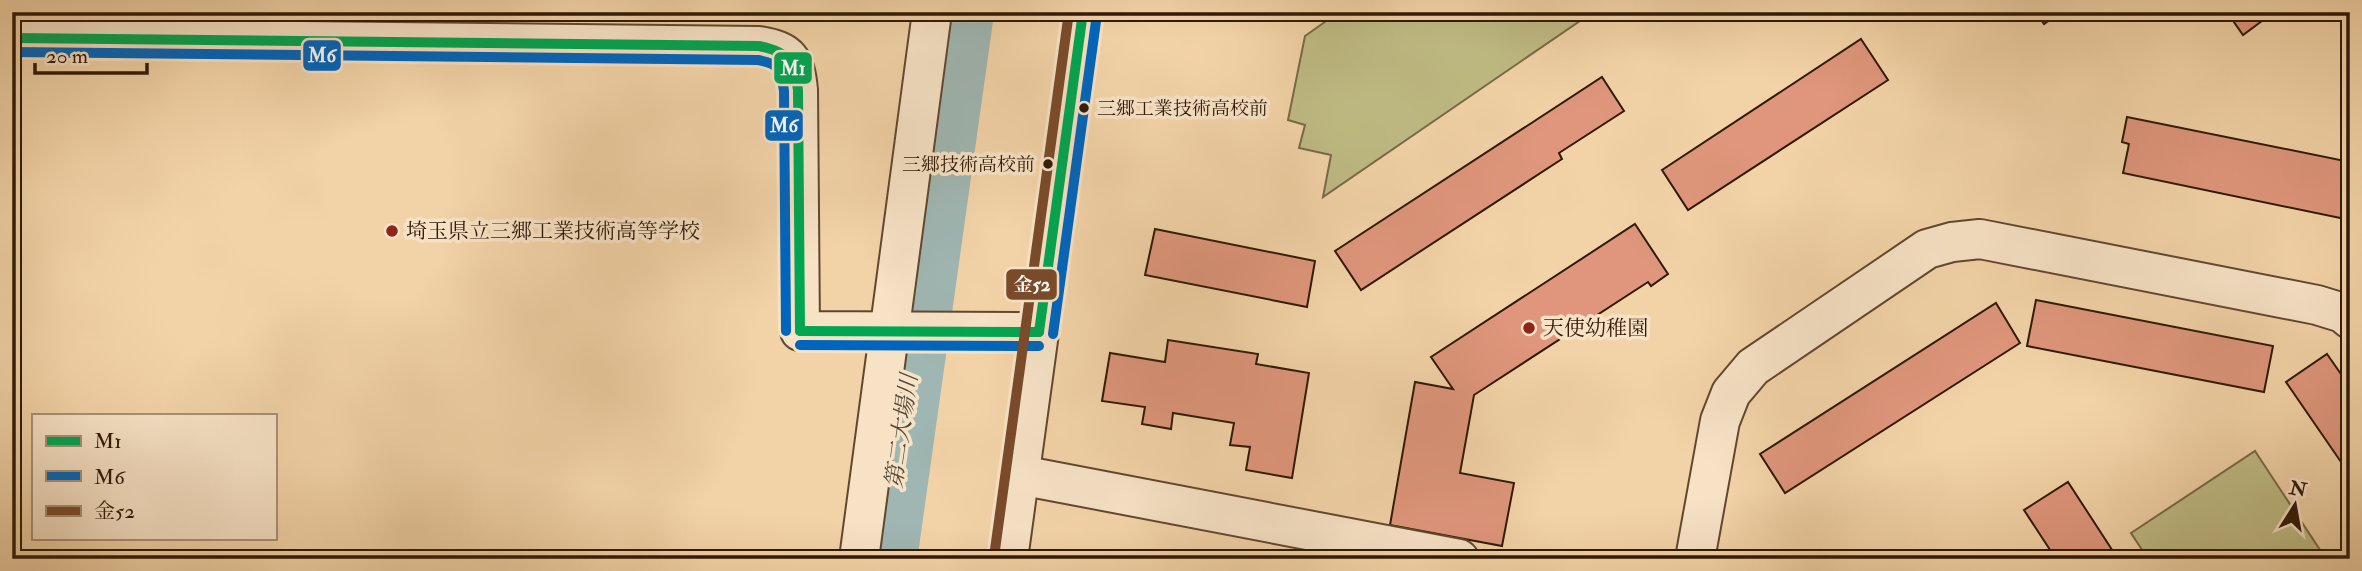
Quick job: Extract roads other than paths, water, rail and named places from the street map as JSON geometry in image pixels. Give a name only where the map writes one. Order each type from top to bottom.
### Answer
[{"type":"street","points":[[859,559],[895,330],[932,12]]},
{"type":"street","points":[[1009,559],[1083,12]]},
{"type":"street","points":[[12,38],[776,48],[788,55],[796,69],[798,90],[800,331],[1039,332]]},
{"type":"street","points":[[1695,559],[1720,421],[1731,393],[1753,367],[1927,249],[1952,242],[1980,239],[2317,305],[2350,318]]},
{"type":"street","points":[[1020,475],[1460,559]]},
{"type":"waterway","name":"第二大場川","points":[[883,559],[960,12]]},
{"type":"place","name":"三郷工業技術高校前","points":[[1084,108]]},
{"type":"place","name":"三郷技術高校前","points":[[1048,164]]},
{"type":"place","name":"埼玉県立三郷工業技術高等学校","points":[[392,231]]},
{"type":"place","name":"天使幼稚園","points":[[1529,328]]}]
